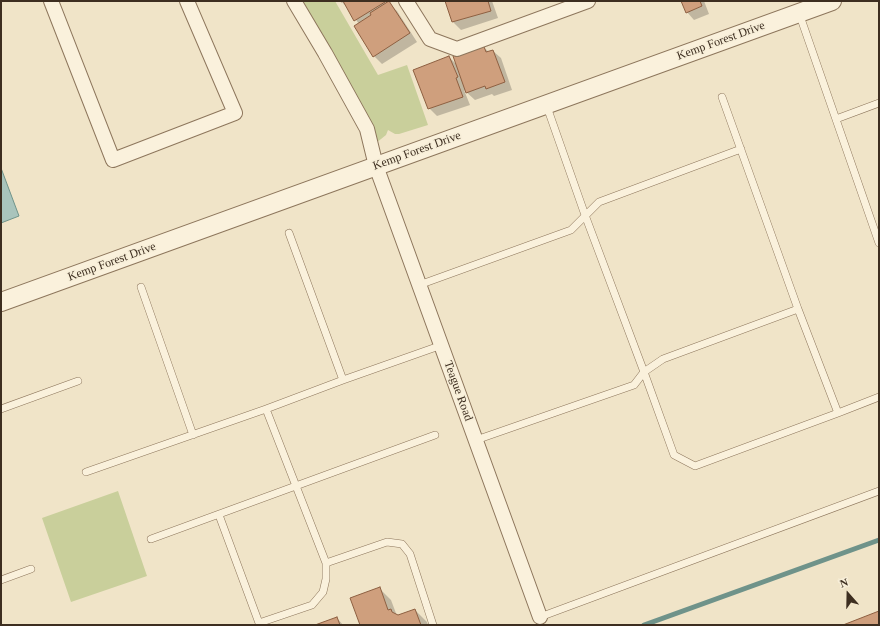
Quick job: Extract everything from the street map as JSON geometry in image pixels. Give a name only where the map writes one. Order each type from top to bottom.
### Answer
[{"type":"street","points":[[50,1],[113,160],[235,113],[187,1]]},
{"type":"street","name":"Teague Road","points":[[294,1],[367,129],[376,166],[540,617]]},
{"type":"street","points":[[406,1],[430,40],[457,49],[588,1]]},
{"type":"street","name":"Kemp Forest Drive","points":[[1,302],[832,1]]},
{"type":"lane","points":[[799,13],[879,243]]},
{"type":"lane","points":[[722,97],[798,309],[838,413]]},
{"type":"lane","points":[[836,119],[879,103]]},
{"type":"lane","points":[[546,104],[585,215],[674,455],[695,466],[879,397]]},
{"type":"lane","points":[[419,285],[571,230],[599,202],[741,149]]},
{"type":"lane","points":[[290,233],[344,380]]},
{"type":"lane","points":[[141,288],[193,435]]},
{"type":"lane","points":[[476,440],[634,385],[644,372],[663,359],[798,309]]},
{"type":"lane","points":[[86,472],[442,345]]},
{"type":"lane","points":[[1,409],[78,381]]},
{"type":"lane","points":[[219,515],[256,624],[312,606],[323,592],[326,579],[326,563],[266,409]]},
{"type":"lane","points":[[151,539],[435,435]]},
{"type":"lane","points":[[540,617],[879,491]]},
{"type":"lane","points":[[326,563],[387,542],[402,544],[410,554],[433,625]]},
{"type":"lane","points":[[1,580],[31,570]]},
{"type":"green space","points":[[294,1],[335,1],[378,75],[407,65],[428,125],[399,134],[395,134],[388,130],[386,135],[371,147]]},
{"type":"green space","points":[[118,491],[147,576],[71,602],[42,518]]},
{"type":"water","points":[[1,168],[19,216],[1,223]]},
{"type":"building","points":[[343,1],[384,1],[385,2],[354,21]]},
{"type":"building","points":[[389,1],[410,33],[373,57],[354,26],[371,15],[370,13]]},
{"type":"building","points":[[445,1],[488,1],[491,11],[452,22]]},
{"type":"building","points":[[681,1],[700,1],[702,6],[686,13]]},
{"type":"building","points":[[483,44],[486,52],[493,50],[505,82],[486,89],[485,86],[466,93],[453,56]]},
{"type":"building","points":[[449,56],[458,77],[456,78],[463,97],[428,109],[413,70]]},
{"type":"building","points":[[380,587],[388,610],[391,609],[392,612],[398,615],[415,609],[421,625],[360,625],[350,598]]},
{"type":"building","points":[[879,611],[879,625],[843,625]]},
{"type":"building","points":[[337,617],[340,625],[315,625]]},
{"type":"waterway","points":[[644,625],[879,540]]}]
